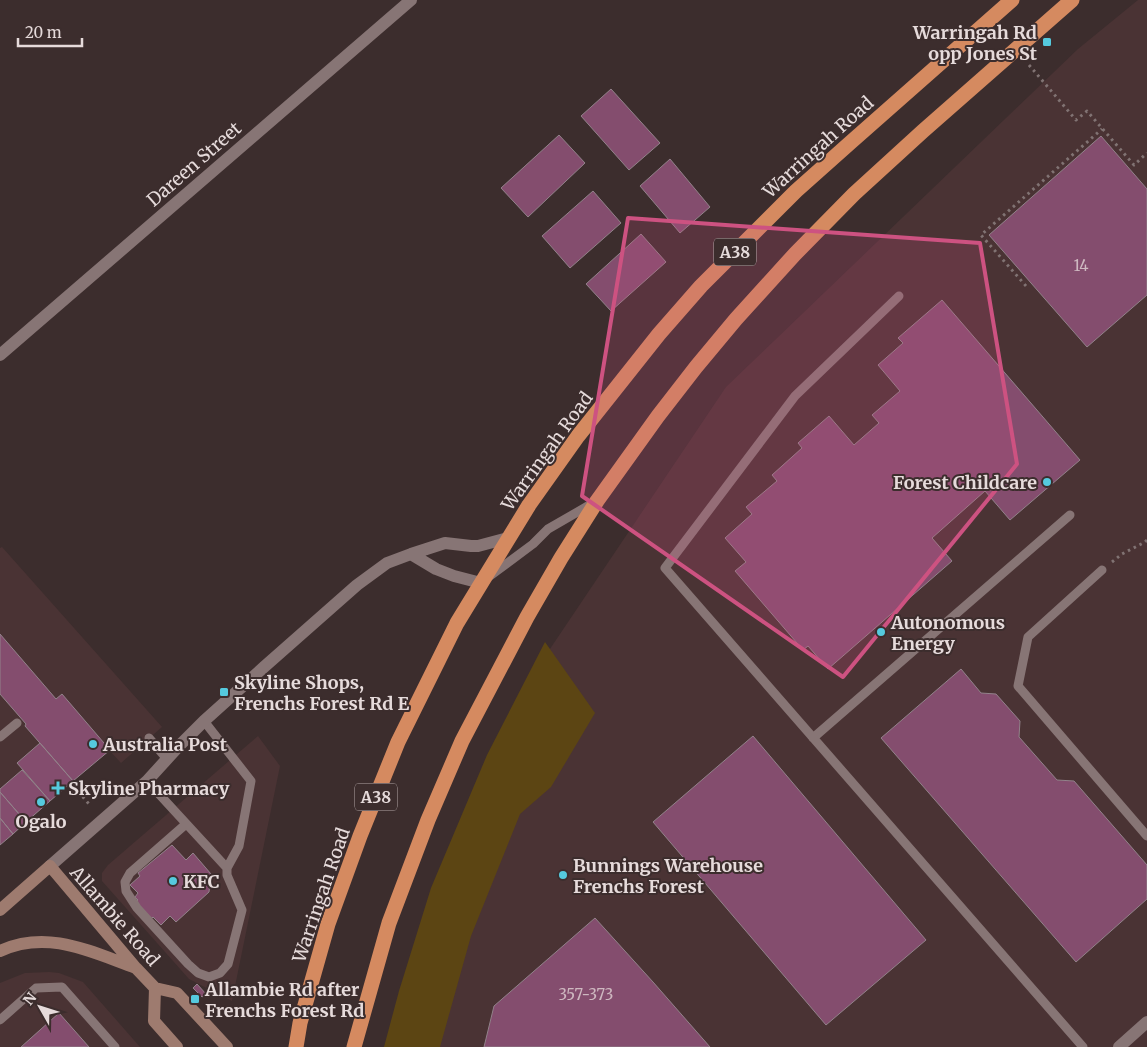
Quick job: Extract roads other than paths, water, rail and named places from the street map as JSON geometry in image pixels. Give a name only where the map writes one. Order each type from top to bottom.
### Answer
[{"type":"highway","name":"A38","points":[[354,1047],[389,923],[428,820],[462,740],[527,617],[597,501],[652,424],[696,367],[736,319],[795,254],[854,194],[1072,0]]},
{"type":"highway","name":"Warringah Road","points":[[296,1047],[300,1023],[328,924],[360,836],[398,742],[457,623],[529,505],[578,436],[658,334],[701,286],[796,191],[1007,2]]},
{"type":"main road","points":[[0,910],[50,866]]},
{"type":"main road","name":"Allambie Road","points":[[50,866],[155,988],[177,993],[227,1047]]},
{"type":"main road","points":[[0,951],[25,942],[52,942],[75,946],[136,968]]},
{"type":"main road","name":"Allambie Road","points":[[155,988],[154,1021],[177,1047]]},
{"type":"street","name":"Dareen Street","points":[[0,355],[411,0]]},
{"type":"street","points":[[50,866],[147,780],[204,721],[357,585],[387,563],[445,543],[478,546],[508,538]]},
{"type":"street","points":[[411,554],[436,569],[481,583]]},
{"type":"street","points":[[1119,1047],[1147,1022]]},
{"type":"lane","points":[[898,296],[795,396],[665,568],[1083,1047]]},
{"type":"lane","points":[[481,583],[533,544],[548,528],[597,501]]},
{"type":"lane","points":[[813,738],[1070,515]]},
{"type":"lane","points":[[1102,570],[1028,637],[1018,686],[1147,836]]},
{"type":"lane","points":[[204,721],[252,781],[240,846],[227,871]]},
{"type":"lane","points":[[0,737],[17,723]]},
{"type":"lane","points":[[149,738],[167,759]]},
{"type":"lane","points":[[147,780],[186,824],[227,871],[242,910],[228,964],[220,974],[209,977],[198,973],[188,964],[137,908],[126,891],[125,882],[130,873],[186,824]]},
{"type":"lane","points":[[0,1020],[36,988],[62,987],[115,1047]]},
{"type":"place","name":"Warringah Rd opp Jones St","points":[[1047,42]]},
{"type":"place","name":"Forest Childcare","points":[[1047,482]]},
{"type":"place","name":"Autonomous Energy","points":[[881,632]]},
{"type":"place","name":"Skyline Shops, Frenchs Forest Rd E","points":[[224,692]]},
{"type":"place","name":"Australia Post","points":[[93,744]]},
{"type":"place","name":"Skyline Pharmacy","points":[[58,788]]},
{"type":"place","name":"Ogalo","points":[[41,802]]},
{"type":"place","name":"Bunnings Warehouse Frenchs Forest","points":[[563,875]]},
{"type":"place","name":"KFC","points":[[173,881]]},
{"type":"place","name":"Allambie Rd after Frenchs Forest Rd","points":[[195,999]]}]
